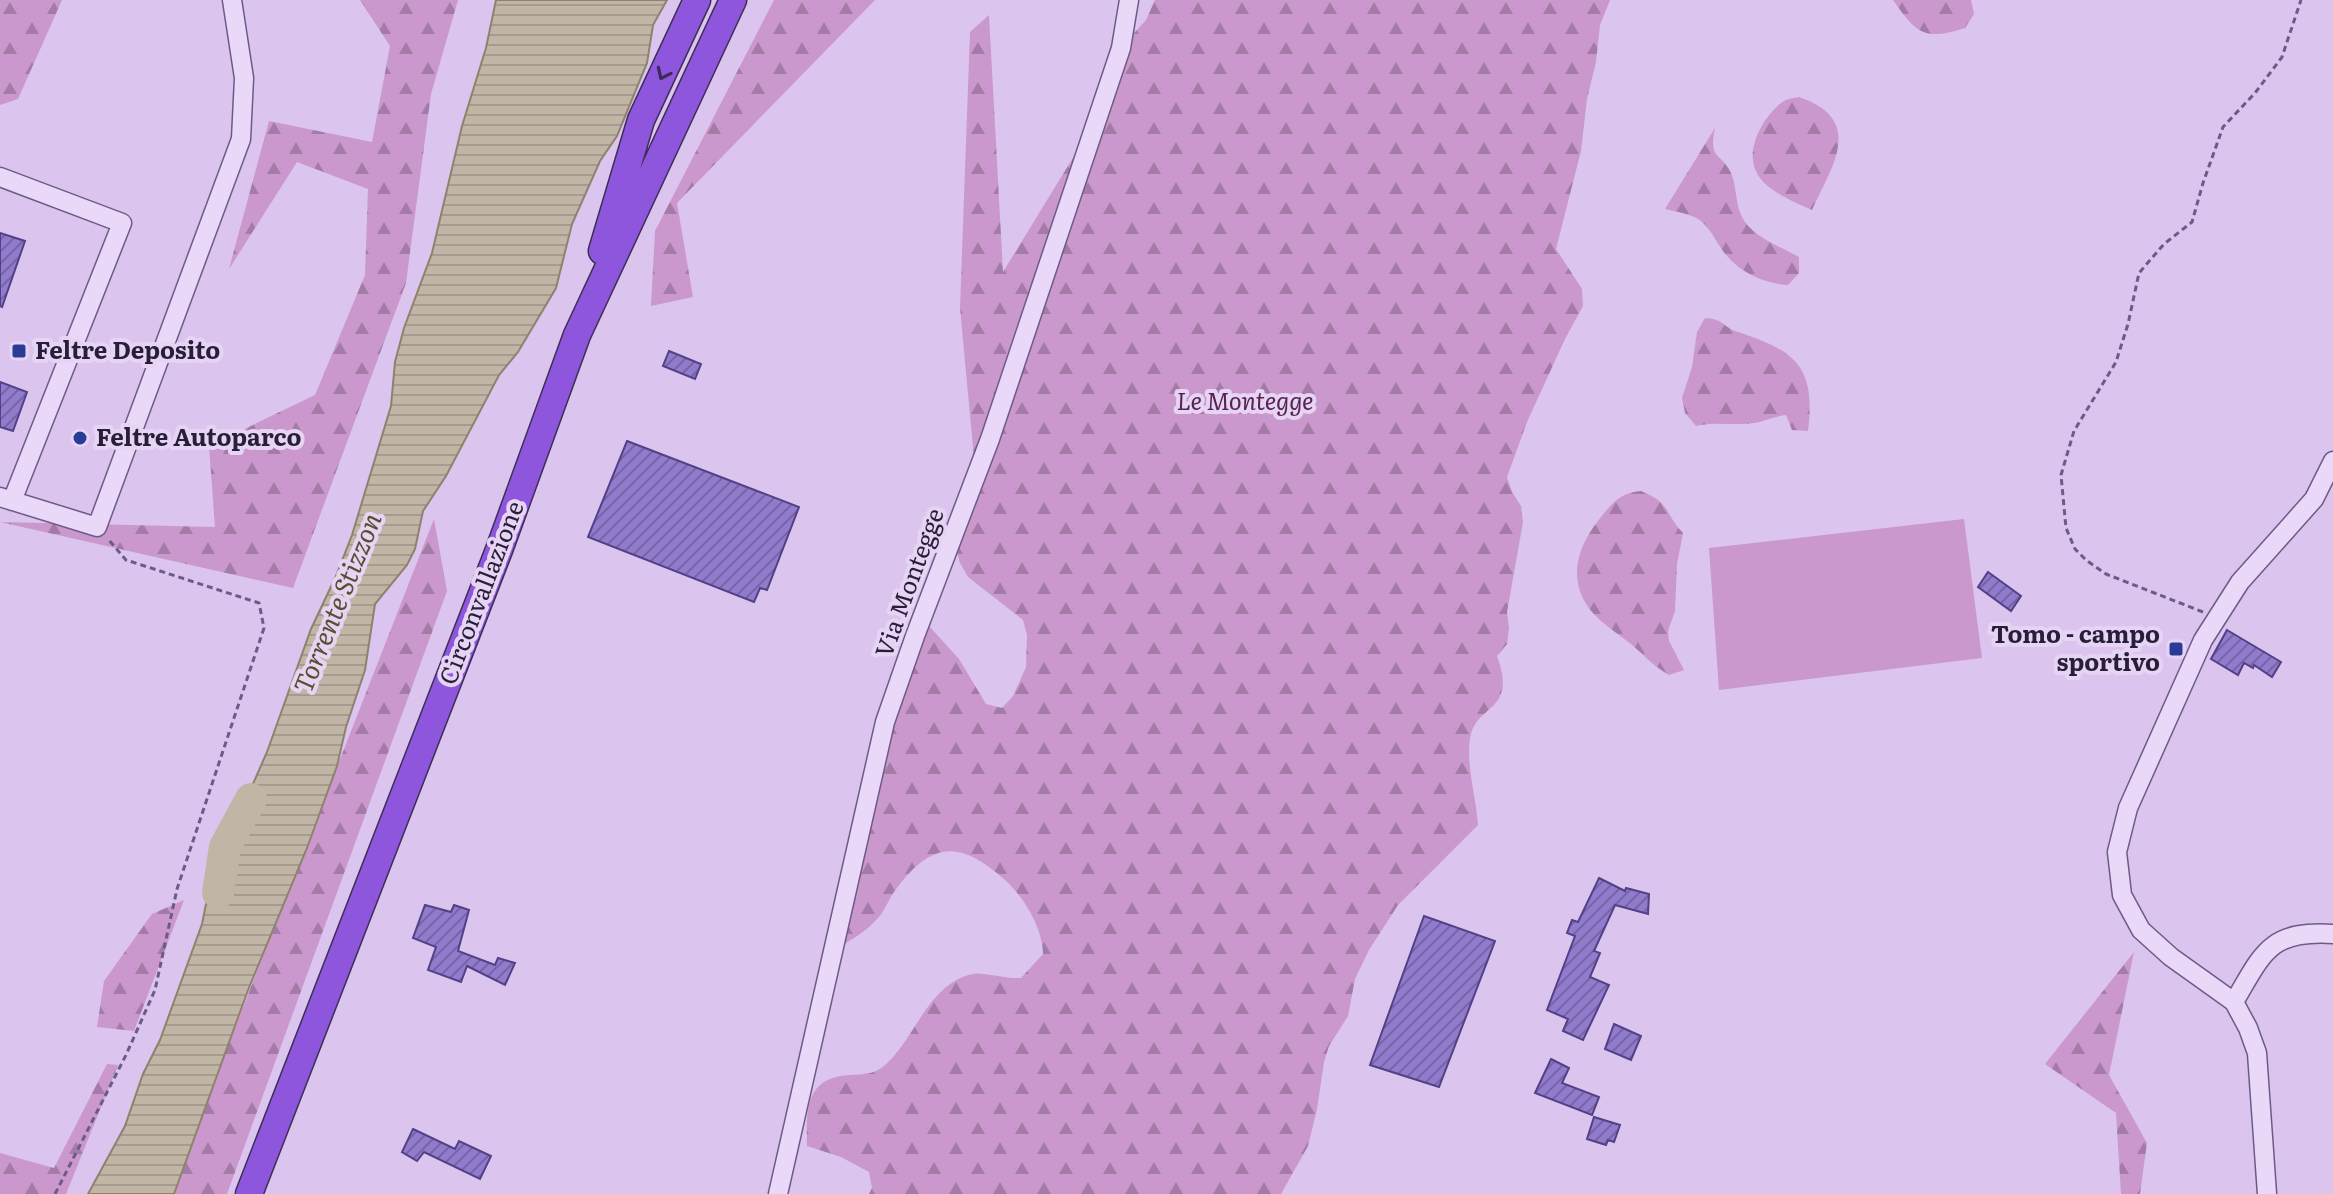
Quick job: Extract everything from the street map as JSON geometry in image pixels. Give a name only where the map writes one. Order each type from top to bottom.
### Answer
[{"type":"highway","name":"Circonvallazione","points":[[249,1194],[493,565],[577,335],[733,0]]},
{"type":"highway","points":[[577,335],[641,120],[696,2]]},
{"type":"street","points":[[0,177],[122,223],[6,499],[97,527],[241,139],[244,78],[232,0]]},
{"type":"street","name":"Via Montegge","points":[[778,1194],[885,722],[990,439],[1121,48],[1129,0]]},
{"type":"street","points":[[2267,1194],[2257,1053],[2248,1028],[2234,1002],[2171,957],[2141,930],[2122,895],[2117,852],[2128,808],[2203,640],[2240,582],[2314,499],[2333,461]]},
{"type":"street","points":[[2234,1002],[2264,952],[2277,941],[2314,933],[2333,934]]},
{"type":"path","points":[[2217,618],[2106,574],[2086,560],[2075,549],[2066,528],[2061,475],[2074,431],[2116,362],[2139,273],[2164,244],[2192,222],[2223,127],[2255,93],[2282,57],[2301,0]]},
{"type":"path","points":[[55,1194],[126,1055],[155,990],[177,889],[264,628],[259,603],[126,560],[97,527]]},
{"type":"green space","points":[[0,0],[62,0],[18,99],[0,105]]},
{"type":"green space","points":[[360,0],[458,0],[431,94],[406,283],[293,588],[0,522],[215,527],[209,446],[315,395],[365,275],[368,189],[297,162],[229,269],[269,121],[372,142],[390,46]]},
{"type":"green space","points":[[774,0],[875,0],[677,203],[693,297],[651,306],[655,231]]},
{"type":"green space","name":"Le Montegge","points":[[1155,0],[1610,0],[1600,25],[1581,151],[1556,249],[1582,289],[1583,306],[1527,422],[1507,477],[1521,506],[1523,522],[1507,612],[1507,644],[1497,656],[1502,688],[1499,698],[1480,718],[1470,738],[1470,770],[1478,825],[1398,905],[1369,950],[1355,979],[1348,1016],[1329,1046],[1324,1062],[1308,1146],[1281,1194],[869,1194],[872,1188],[869,1172],[841,1157],[807,1146],[809,1107],[817,1088],[835,1077],[868,1074],[884,1066],[905,1042],[933,1000],[958,979],[973,974],[1021,978],[1043,954],[1036,924],[1012,887],[989,867],[959,852],[933,855],[920,863],[894,892],[873,923],[834,951],[920,616],[959,659],[986,704],[1002,708],[1013,696],[1026,667],[1027,635],[1023,620],[968,577],[960,563],[950,529],[974,458],[960,308],[970,32],[989,15],[1003,272],[1109,99],[1125,43],[1146,20]]},
{"type":"green space","points":[[1893,0],[1971,0],[1974,14],[1965,28],[1931,34],[1909,21]]},
{"type":"green space","points":[[1799,97],[1820,107],[1832,118],[1838,131],[1834,161],[1812,210],[1780,195],[1766,184],[1753,162],[1755,143],[1768,116],[1783,102]]},
{"type":"green space","points":[[1715,128],[1714,151],[1731,173],[1746,224],[1767,240],[1799,257],[1799,273],[1788,285],[1772,283],[1747,273],[1727,256],[1701,221],[1665,209]]},
{"type":"green space","points":[[1705,318],[1775,346],[1798,365],[1809,391],[1808,431],[1792,430],[1786,415],[1755,423],[1696,426],[1685,413],[1682,398],[1692,367],[1697,332]]},
{"type":"green space","points":[[1641,491],[1662,504],[1683,533],[1677,564],[1675,611],[1668,631],[1669,641],[1684,670],[1669,675],[1601,621],[1590,609],[1578,585],[1579,559],[1589,534],[1616,500]]},
{"type":"green space","points":[[434,519],[447,591],[227,1194],[170,1194]]},
{"type":"green space","points":[[1964,519],[1982,658],[1719,690],[1709,548]]},
{"type":"green space","points":[[184,900],[134,1031],[97,1027],[104,981],[152,914]]},
{"type":"green space","points":[[2134,952],[2109,1075],[2147,1143],[2140,1194],[2121,1194],[2116,1113],[2045,1064]]},
{"type":"green space","points":[[107,1064],[118,1065],[66,1194],[0,1194],[0,1153],[54,1168]]},
{"type":"water","points":[[496,0],[667,0],[653,25],[647,63],[617,136],[600,161],[572,224],[556,288],[518,352],[499,375],[446,476],[423,511],[415,549],[407,565],[375,604],[365,670],[337,766],[248,990],[174,1194],[88,1194],[125,1126],[143,1074],[160,1040],[202,924],[211,879],[267,752],[311,629],[352,535],[391,406],[395,362],[404,328],[432,253]]},
{"type":"building","points":[[0,233],[25,241],[2,307],[0,306]]},
{"type":"building","points":[[669,351],[701,364],[695,379],[663,366]]},
{"type":"building","points":[[0,382],[27,392],[13,431],[0,427]]},
{"type":"building","points":[[627,441],[799,507],[767,590],[760,588],[754,602],[588,537]]},
{"type":"building","points":[[1988,572],[2021,596],[2011,611],[1978,587]]},
{"type":"building","points":[[2227,630],[2281,662],[2272,677],[2254,665],[2253,668],[2244,663],[2238,675],[2211,659]]},
{"type":"building","points":[[1599,878],[1625,891],[1626,888],[1649,894],[1648,914],[1615,905],[1594,951],[1600,953],[1590,977],[1609,985],[1583,1040],[1563,1031],[1568,1019],[1547,1010],[1575,936],[1567,933],[1572,920],[1578,922]]},
{"type":"building","points":[[425,905],[451,912],[454,905],[469,910],[458,951],[495,965],[498,958],[515,963],[505,985],[467,966],[461,982],[428,970],[436,947],[413,938]]},
{"type":"building","points":[[1424,916],[1495,941],[1439,1087],[1370,1065]]},
{"type":"building","points":[[1614,1024],[1641,1036],[1631,1060],[1605,1049]]},
{"type":"building","points":[[1551,1059],[1569,1068],[1562,1083],[1599,1097],[1592,1115],[1535,1093]]},
{"type":"building","points":[[1594,1117],[1620,1125],[1614,1142],[1608,1140],[1606,1145],[1587,1139]]},
{"type":"building","points":[[413,1129],[455,1149],[459,1141],[491,1156],[480,1179],[424,1152],[417,1161],[402,1152]]},
{"type":"waterway","name":"Torrente Stizzon","points":[[218,893],[225,847],[251,799]]},
{"type":"place","name":"Feltre Deposito","points":[[19,351]]},
{"type":"place","name":"Feltre Autoparco","points":[[80,438]]},
{"type":"place","name":"Tomo - campo sportivo","points":[[2176,649]]}]
